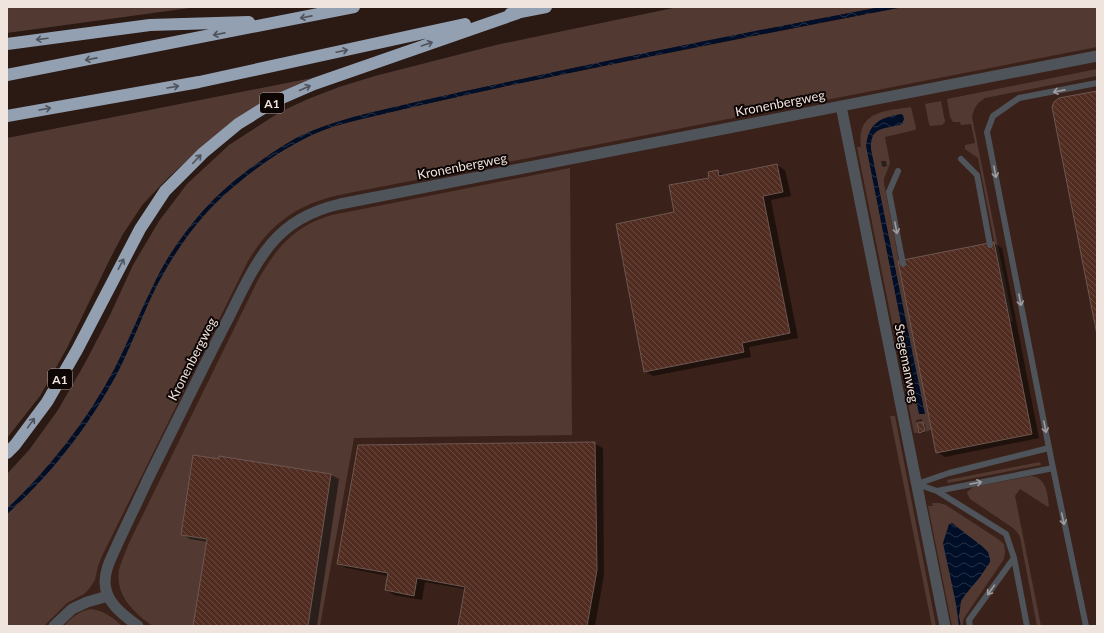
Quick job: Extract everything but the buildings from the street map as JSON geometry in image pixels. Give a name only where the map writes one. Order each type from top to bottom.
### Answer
[{"type":"highway","points":[[7,75],[354,7]]},
{"type":"highway","name":"A1","points":[[7,116],[199,82],[546,7]]},
{"type":"highway","name":"A1","points":[[7,453],[47,402],[77,350],[140,229],[165,191],[203,153],[238,124],[275,101],[314,84],[518,13]]},
{"type":"highway","points":[[7,44],[150,25],[284,21]]},
{"type":"street","name":"Kronenbergweg","points":[[108,596],[105,583],[107,569],[126,525],[200,374],[263,254],[271,243],[290,225],[311,213],[330,206],[1097,56]]},
{"type":"street","name":"Stegemanweg","points":[[841,106],[945,626]]},
{"type":"street","points":[[54,626],[72,609],[86,602],[108,596],[115,607],[138,626]]},
{"type":"lane","points":[[1086,626],[1053,468],[987,132],[993,116],[1019,98],[1097,83]]},
{"type":"lane","points":[[961,159],[977,175],[990,245]]},
{"type":"lane","points":[[898,171],[889,192],[903,264]]},
{"type":"lane","points":[[917,484],[949,473],[1049,448]]},
{"type":"lane","points":[[937,491],[1053,468]]},
{"type":"lane","points":[[917,484],[937,491],[1006,534],[1014,558],[1027,626]]},
{"type":"lane","points":[[970,626],[969,620],[1014,558]]},
{"type":"shaded area","points":[[7,7],[197,7],[7,33]]},
{"type":"shaded area","points":[[678,7],[881,7],[639,55],[424,100],[343,120],[324,126],[292,140],[235,180],[202,212],[188,229],[175,246],[159,274],[115,368],[92,407],[67,443],[53,460],[7,509],[7,474],[29,450],[58,410],[110,315],[133,265],[159,221],[187,184],[229,145],[280,112],[339,87],[375,76],[496,45]]},
{"type":"shaded area","points":[[903,7],[1097,7],[1097,47],[339,195],[310,204],[275,226],[265,236],[248,261],[101,558],[95,580],[89,589],[84,594],[67,603],[44,626],[7,626],[7,514],[54,465],[95,410],[123,360],[157,285],[186,238],[207,212],[230,189],[271,158],[300,141],[322,131],[348,122],[398,110],[602,66]]},
{"type":"shaded area","points":[[1097,28],[1097,626],[17,626],[267,202]]},
{"type":"shaded area","points":[[1097,69],[1097,76],[985,98],[976,106],[974,111],[972,117],[1013,321],[1010,322],[978,158],[965,149],[965,145],[975,143],[971,124],[961,125],[960,122],[953,122],[950,117],[947,99]]},
{"type":"shaded area","points":[[312,78],[269,98],[196,152],[143,204],[123,234],[67,348],[40,396],[7,438],[7,138]]},
{"type":"shaded area","points":[[941,101],[945,122],[942,125],[930,126],[925,104]]},
{"type":"shaded area","points":[[911,107],[916,128],[915,130],[885,137],[890,163],[884,183],[931,430],[925,432],[922,419],[916,420],[918,433],[914,433],[857,147],[861,147],[863,126],[874,115],[882,112]]},
{"type":"shaded area","points":[[570,168],[572,435],[354,438],[320,626],[153,626],[139,615],[127,602],[120,587],[119,570],[129,543],[257,282],[271,259],[287,240],[307,225],[332,215]]},
{"type":"shaded area","points":[[890,416],[895,416],[936,626],[932,626]]},
{"type":"shaded area","points":[[1040,462],[1041,465],[948,483],[947,480]]},
{"type":"shaded area","points":[[1032,476],[1041,480],[1043,483],[1048,496],[1048,507],[1020,489],[1015,496],[1041,626],[1037,626],[1020,537],[1013,528],[970,499],[967,492],[973,487]]},
{"type":"shaded area","points":[[932,503],[946,505],[1004,544],[1004,559],[964,618],[962,626],[952,626],[928,506],[933,506]]},
{"type":"shaded area","points":[[91,609],[108,615],[122,626],[64,626],[76,615]]},
{"type":"water","points":[[881,7],[903,7],[606,65],[357,120],[314,134],[286,149],[257,168],[230,190],[207,212],[186,238],[157,285],[121,366],[98,407],[56,464],[7,514],[7,509],[38,477],[67,443],[104,388],[115,368],[159,274],[175,246],[202,212],[226,188],[253,166],[292,140],[324,126],[343,120],[424,100],[639,54]]},
{"type":"water","points":[[901,114],[903,115],[904,119],[902,124],[884,128],[876,132],[871,141],[871,149],[925,414],[919,414],[866,146],[867,138],[876,123],[887,117]]},
{"type":"water","points":[[952,523],[983,547],[988,552],[990,559],[990,562],[980,577],[961,601],[959,617],[961,626],[959,626],[956,604],[943,543],[949,524]]}]
